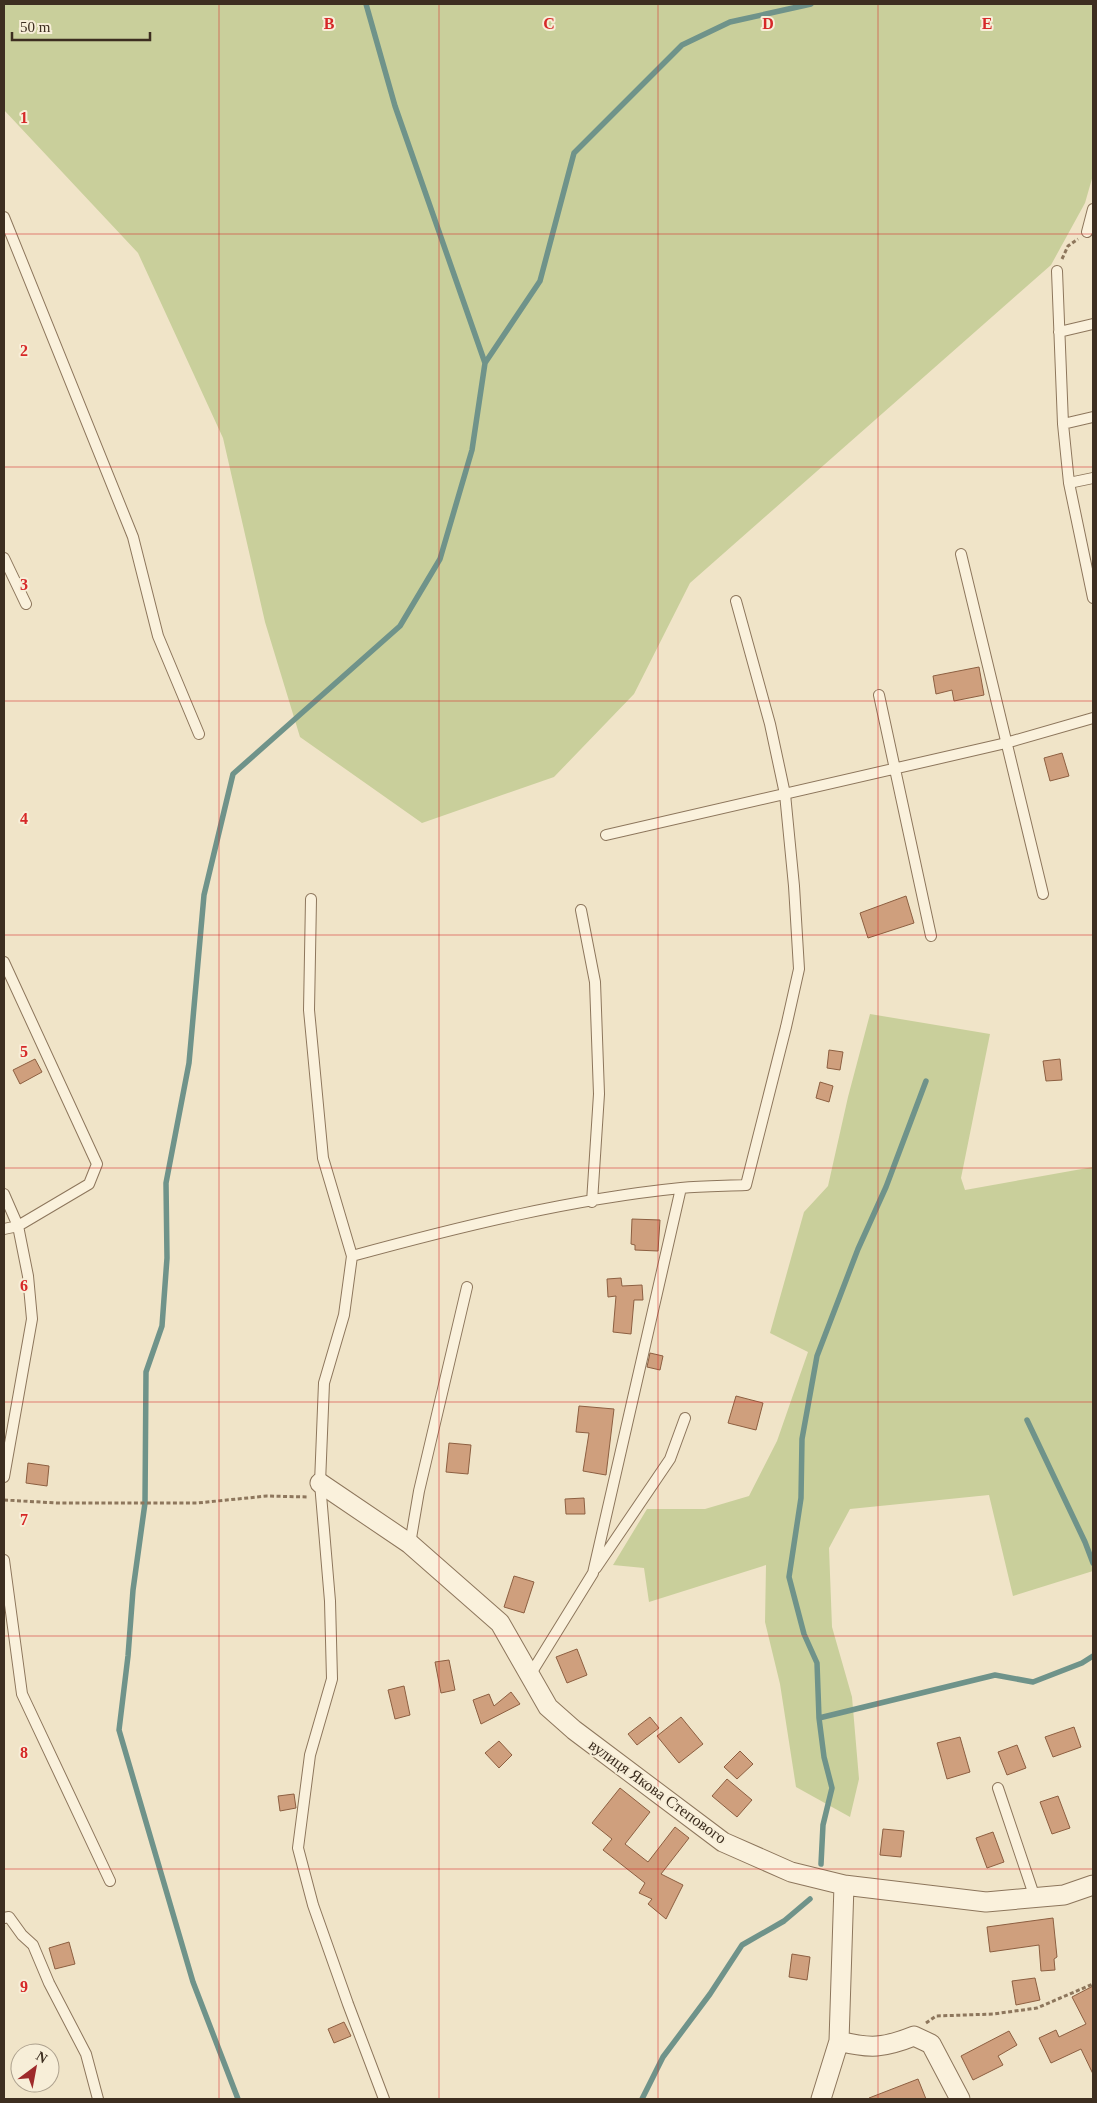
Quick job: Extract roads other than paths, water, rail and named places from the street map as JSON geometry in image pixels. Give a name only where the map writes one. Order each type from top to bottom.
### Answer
[{"type":"street","name":"вулиця Якова Степового","points":[[321,1490],[410,1544],[500,1623],[548,1707],[723,1842],[791,1872],[844,1885],[986,1902],[1064,1895],[1093,1885]]},
{"type":"street","points":[[822,2099],[839,2041],[844,1885]]},
{"type":"street","points":[[839,2041],[864,2047],[892,2044],[914,2036],[931,2044],[960,2099]]},
{"type":"lane","points":[[1087,232],[1093,209]]},
{"type":"lane","points":[[4,217],[133,537],[158,636],[199,734]]},
{"type":"lane","points":[[1057,271],[1062,424],[1069,483],[1093,598]]},
{"type":"lane","points":[[1059,332],[1093,324]]},
{"type":"lane","points":[[1062,424],[1093,417]]},
{"type":"lane","points":[[1069,483],[1093,478]]},
{"type":"lane","points":[[961,554],[1043,894]]},
{"type":"lane","points":[[4,558],[26,604]]},
{"type":"lane","points":[[352,1256],[454,1229],[592,1202],[681,1188],[746,1185],[786,1027],[798,969],[794,886],[785,794],[770,724],[736,601]]},
{"type":"lane","points":[[879,695],[931,936]]},
{"type":"lane","points":[[606,835],[1006,743],[1093,718]]},
{"type":"lane","points":[[311,899],[309,1010],[323,1158],[352,1256],[344,1315],[324,1383],[321,1490],[330,1601],[332,1678],[310,1756],[298,1848],[313,1905],[384,2099]]},
{"type":"lane","points":[[581,910],[595,982],[599,1094],[592,1202]]},
{"type":"lane","points":[[4,962],[97,1164],[89,1184],[18,1226],[4,1228]]},
{"type":"lane","points":[[593,1573],[681,1188]]},
{"type":"lane","points":[[4,1194],[18,1226],[28,1276],[32,1319],[4,1477]]},
{"type":"lane","points":[[410,1544],[419,1490],[467,1287]]},
{"type":"lane","points":[[530,1675],[593,1573],[670,1459],[685,1418]]},
{"type":"lane","points":[[4,1560],[22,1694],[110,1882]]},
{"type":"lane","points":[[998,1788],[1035,1898]]},
{"type":"lane","points":[[4,1918],[9,1917],[22,1935],[34,1945],[49,1983],[86,2054],[98,2099]]},
{"type":"waterway","points":[[238,2099],[193,1982],[119,1730],[128,1656],[133,1590],[145,1503],[146,1372],[162,1326],[167,1258],[166,1183],[189,1063],[204,895],[233,774],[400,626],[440,559],[472,450],[485,363],[395,106],[366,4]]},
{"type":"waterway","points":[[485,363],[540,281],[574,153],[682,45],[730,22],[811,4]]},
{"type":"waterway","points":[[821,1864],[823,1825],[832,1788],[824,1757],[819,1718],[817,1663],[804,1634],[789,1577],[801,1498],[802,1439],[817,1356],[858,1249],[886,1187],[926,1081]]},
{"type":"waterway","points":[[1027,1420],[1085,1542],[1093,1563]]},
{"type":"waterway","points":[[819,1718],[995,1675],[1033,1682],[1082,1663],[1093,1656]]},
{"type":"waterway","points":[[642,2099],[663,2057],[710,1994],[742,1945],[784,1921],[810,1899]]}]
